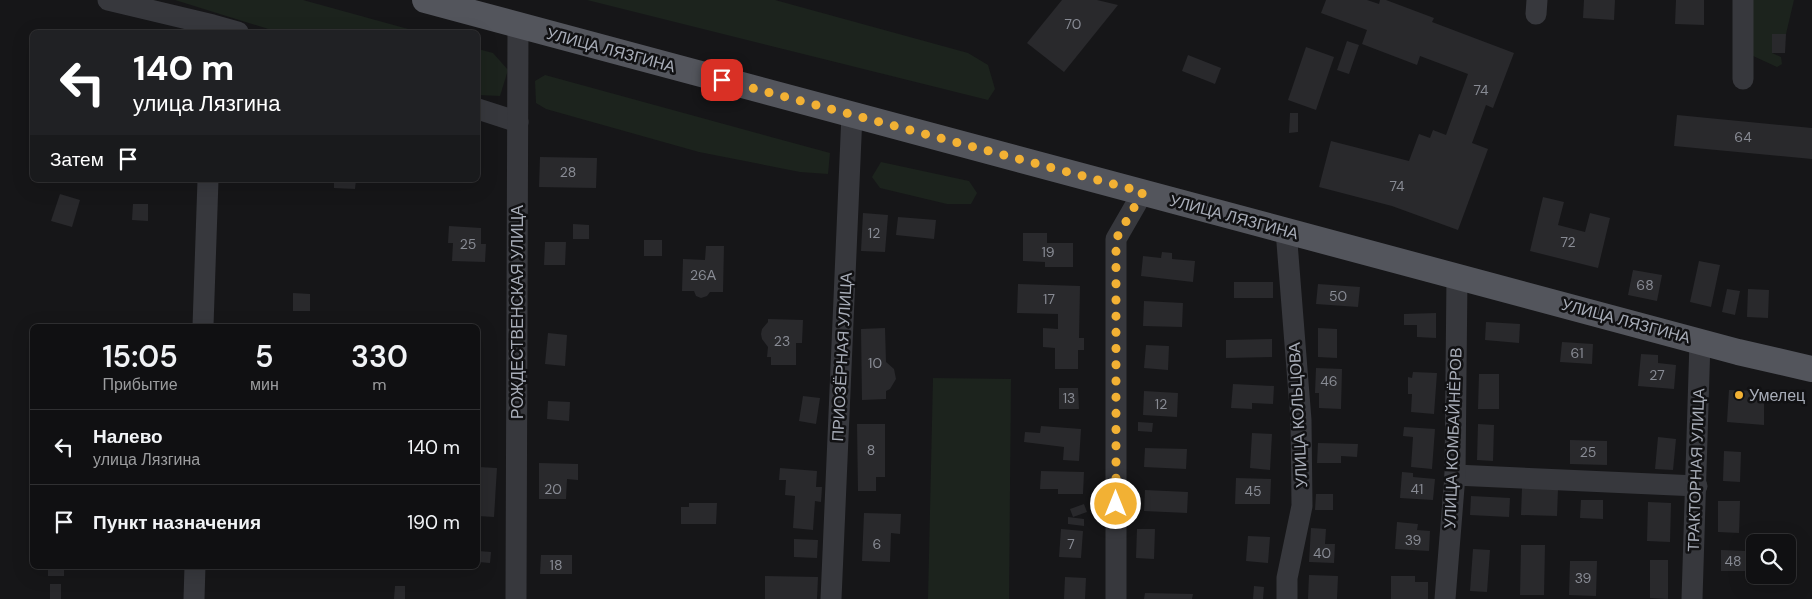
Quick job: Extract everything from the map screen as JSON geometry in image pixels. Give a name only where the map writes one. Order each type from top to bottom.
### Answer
[{"type":"main road","name":"УЛИЦА ЛЯЗГИНА","points":[[425,0],[1700,341],[1812,369]]},
{"type":"street","points":[[108,0],[226,30]]},
{"type":"street","points":[[1743,0],[1743,79]]},
{"type":"street","name":"РОЖДЕСТВЕНСКАЯ УЛИЦА","points":[[516,599],[518,25]]},
{"type":"street","points":[[480,110],[518,122]]},
{"type":"street","name":"ПРИОЗЁРНАЯ УЛИЦА","points":[[831,599],[852,114]]},
{"type":"street","points":[[203,324],[208,182]]},
{"type":"street","points":[[1116,599],[1116,239],[1143,192]]},
{"type":"street","name":"УЛИЦА КОЛЬЦОВА","points":[[1286,230],[1301,420],[1302,506],[1287,578],[1287,599]]},
{"type":"street","name":"УЛИЦА КОМБАЙНЁРОВ","points":[[1446,599],[1455,474],[1457,276]]},
{"type":"street","name":"ТРАКТОРНАЯ УЛИЦА","points":[[1692,599],[1700,341]]},
{"type":"street","points":[[1455,474],[1697,486]]},
{"type":"street","points":[[194,599],[196,569]]},
{"type":"shaded area","points":[[175,0],[303,0],[412,30],[272,30]]},
{"type":"shaded area","points":[[587,0],[775,0],[968,53],[988,65],[995,89],[988,100]]},
{"type":"shaded area","points":[[1752,0],[1794,0],[1786,34],[1772,34],[1772,53],[1781,57],[1782,64],[1777,67],[1751,55]]},
{"type":"shaded area","points":[[480,50],[493,53],[508,70],[500,96],[480,95]]},
{"type":"shaded area","points":[[545,75],[830,153],[828,174],[800,172],[699,152],[546,109],[536,103],[535,81]]},
{"type":"shaded area","points":[[881,162],[969,181],[977,193],[971,204],[947,204],[880,188],[872,177]]},
{"type":"shaded area","points":[[933,378],[1011,379],[1009,599],[928,599]]},
{"type":"building","points":[[1062,0],[1097,0],[1118,5],[1064,72],[1027,43]]},
{"type":"building","points":[[1326,0],[1367,0],[1379,4],[1380,0],[1386,0],[1434,18],[1432,22],[1514,53],[1493,108],[1486,105],[1472,143],[1488,149],[1458,230],[1392,206],[1319,187],[1331,141],[1409,161],[1419,134],[1430,138],[1433,130],[1446,135],[1468,74],[1420,56],[1417,65],[1362,44],[1367,30],[1321,13]]},
{"type":"building","points":[[1584,0],[1615,0],[1614,20],[1583,18]]},
{"type":"building","points":[[1676,0],[1704,0],[1704,25],[1675,24]]},
{"type":"building","points":[[1772,34],[1786,34],[1785,53],[1772,53]]},
{"type":"building","points":[[1347,41],[1359,45],[1349,74],[1337,70]]},
{"type":"building","points":[[1306,47],[1334,57],[1316,110],[1288,100]]},
{"type":"building","points":[[1188,55],[1221,68],[1215,84],[1182,71]]},
{"type":"building","points":[[1290,113],[1298,113],[1298,132],[1289,133]]},
{"type":"building","points":[[1677,115],[1812,128],[1812,159],[1674,146]]},
{"type":"building","points":[[540,157],[597,158],[596,188],[539,187]]},
{"type":"building","points":[[334,182],[356,182],[355,189],[334,188]]},
{"type":"building","points":[[60,194],[80,200],[72,227],[51,221]]},
{"type":"building","points":[[1543,197],[1564,202],[1558,225],[1585,232],[1590,213],[1610,218],[1598,268],[1530,251]]},
{"type":"building","points":[[133,204],[148,204],[148,221],[132,220]]},
{"type":"building","points":[[863,213],[888,215],[885,252],[861,251]]},
{"type":"building","points":[[898,217],[936,220],[934,239],[896,235]]},
{"type":"building","points":[[573,224],[589,225],[589,239],[573,239]]},
{"type":"building","points":[[449,226],[481,228],[481,244],[486,244],[485,262],[452,261],[453,243],[448,243]]},
{"type":"building","points":[[1023,233],[1047,233],[1047,243],[1073,243],[1073,267],[1045,267],[1045,262],[1023,261]]},
{"type":"building","points":[[644,240],[662,240],[662,256],[644,256]]},
{"type":"building","points":[[545,242],[566,242],[565,265],[544,265]]},
{"type":"building","points":[[706,246],[724,246],[723,292],[710,292],[707,296],[701,298],[696,296],[694,291],[682,291],[683,259],[705,260]]},
{"type":"building","points":[[1162,252],[1172,253],[1172,259],[1195,261],[1193,282],[1141,276],[1143,256],[1161,258]]},
{"type":"building","points":[[1699,261],[1720,265],[1711,307],[1690,302]]},
{"type":"building","points":[[1633,270],[1662,275],[1657,301],[1628,295]]},
{"type":"building","points":[[1234,282],[1273,282],[1273,298],[1234,298]]},
{"type":"building","points":[[1018,284],[1080,286],[1079,338],[1084,338],[1084,350],[1078,350],[1078,369],[1055,369],[1055,348],[1043,347],[1043,328],[1058,329],[1058,314],[1017,313]]},
{"type":"building","points":[[1318,284],[1360,287],[1358,307],[1316,304]]},
{"type":"building","points":[[1727,289],[1740,291],[1735,315],[1722,312]]},
{"type":"building","points":[[1748,289],[1769,290],[1768,318],[1747,317]]},
{"type":"building","points":[[293,293],[310,294],[310,311],[293,311]]},
{"type":"building","points":[[1144,301],[1183,303],[1182,327],[1143,326]]},
{"type":"building","points":[[1436,313],[1436,338],[1417,337],[1417,325],[1404,325],[1404,314]]},
{"type":"building","points":[[768,319],[803,320],[802,343],[796,343],[796,365],[771,365],[771,357],[767,357],[768,347],[761,334]]},
{"type":"building","points":[[1486,322],[1520,324],[1519,343],[1485,340]]},
{"type":"building","points":[[885,328],[886,362],[894,369],[896,379],[890,389],[886,391],[886,399],[862,400],[861,329]]},
{"type":"building","points":[[1318,328],[1337,329],[1337,358],[1318,357]]},
{"type":"building","points":[[548,333],[567,335],[565,366],[545,364]]},
{"type":"building","points":[[1272,339],[1272,357],[1226,358],[1226,340]]},
{"type":"building","points":[[1562,342],[1593,344],[1592,364],[1560,362]]},
{"type":"building","points":[[1146,345],[1169,346],[1168,370],[1144,368]]},
{"type":"building","points":[[1641,354],[1658,355],[1658,363],[1676,365],[1674,389],[1638,386]]},
{"type":"building","points":[[1316,368],[1342,369],[1341,409],[1319,408],[1319,393],[1315,393]]},
{"type":"building","points":[[1413,372],[1437,373],[1434,414],[1411,412],[1412,394],[1408,394],[1408,377],[1412,378]]},
{"type":"building","points":[[1479,374],[1499,374],[1499,409],[1478,409]]},
{"type":"building","points":[[1233,384],[1274,386],[1273,404],[1252,403],[1252,409],[1231,408]]},
{"type":"building","points":[[1059,388],[1078,388],[1079,409],[1059,409]]},
{"type":"building","points":[[1729,390],[1764,391],[1764,425],[1727,422]]},
{"type":"building","points":[[1144,391],[1178,393],[1177,417],[1143,415]]},
{"type":"building","points":[[803,396],[820,398],[816,424],[799,421]]},
{"type":"building","points":[[548,401],[570,402],[569,421],[547,419]]},
{"type":"building","points":[[1138,422],[1153,423],[1152,432],[1138,431]]},
{"type":"building","points":[[857,424],[885,424],[885,477],[876,477],[876,491],[858,491]]},
{"type":"building","points":[[1478,424],[1494,425],[1493,461],[1477,460]]},
{"type":"building","points":[[1041,426],[1081,429],[1079,461],[1063,460],[1064,447],[1024,442],[1025,432],[1040,433]]},
{"type":"building","points":[[1404,427],[1435,429],[1432,469],[1411,467],[1413,437],[1403,436]]},
{"type":"building","points":[[1252,433],[1272,434],[1270,470],[1250,468]]},
{"type":"building","points":[[1658,437],[1676,439],[1673,470],[1655,469]]},
{"type":"building","points":[[1570,440],[1607,441],[1607,465],[1570,464]]},
{"type":"building","points":[[1318,443],[1358,444],[1357,457],[1341,456],[1341,463],[1317,463]]},
{"type":"building","points":[[1145,448],[1187,449],[1186,469],[1144,467]]},
{"type":"building","points":[[1724,451],[1741,452],[1740,482],[1723,481]]},
{"type":"building","points":[[539,463],[578,464],[578,480],[567,479],[566,499],[539,499]]},
{"type":"building","points":[[480,467],[497,468],[494,517],[480,516]]},
{"type":"building","points":[[780,468],[817,471],[816,487],[822,487],[821,502],[815,501],[813,530],[793,528],[795,496],[785,495],[786,480],[779,480]]},
{"type":"building","points":[[1041,471],[1084,472],[1083,494],[1058,494],[1058,489],[1040,489]]},
{"type":"building","points":[[1402,472],[1413,473],[1413,477],[1435,479],[1433,500],[1400,498]]},
{"type":"building","points":[[1236,478],[1271,479],[1270,504],[1235,504]]},
{"type":"building","points":[[1522,488],[1558,489],[1557,516],[1521,515]]},
{"type":"building","points":[[1145,490],[1188,492],[1187,513],[1144,511]]},
{"type":"building","points":[[1316,494],[1333,494],[1333,510],[1315,510]]},
{"type":"building","points":[[1471,496],[1510,498],[1509,517],[1470,515]]},
{"type":"building","points":[[1581,500],[1603,500],[1603,519],[1580,518]]},
{"type":"building","points":[[1718,501],[1740,501],[1739,533],[1718,532]]},
{"type":"building","points":[[1648,502],[1671,503],[1670,542],[1647,541]]},
{"type":"building","points":[[689,503],[717,503],[716,524],[681,524],[681,507],[689,507]]},
{"type":"building","points":[[1084,504],[1087,512],[1073,517],[1070,509]]},
{"type":"building","points":[[864,513],[901,514],[900,534],[891,533],[890,562],[862,561]]},
{"type":"building","points":[[1068,517],[1084,519],[1084,526],[1068,524]]},
{"type":"building","points":[[1397,522],[1418,524],[1417,530],[1430,531],[1429,551],[1395,549]]},
{"type":"building","points":[[1311,528],[1326,529],[1325,544],[1335,544],[1334,563],[1309,562]]},
{"type":"building","points":[[1061,529],[1083,531],[1081,558],[1059,557]]},
{"type":"building","points":[[1137,529],[1155,529],[1154,559],[1136,558]]},
{"type":"building","points":[[1248,536],[1270,537],[1268,563],[1246,561]]},
{"type":"building","points":[[794,539],[818,540],[817,558],[794,557]]},
{"type":"building","points":[[1521,545],[1545,545],[1544,595],[1520,595]]},
{"type":"building","points":[[1473,549],[1490,550],[1487,592],[1470,591]]},
{"type":"building","points":[[1721,550],[1746,551],[1745,571],[1721,571]]},
{"type":"building","points":[[480,551],[491,552],[490,563],[480,562]]},
{"type":"building","points":[[541,555],[572,555],[572,574],[540,574]]},
{"type":"building","points":[[1650,560],[1668,560],[1668,599],[1650,598]]},
{"type":"building","points":[[1570,561],[1597,561],[1596,596],[1569,595]]},
{"type":"building","points":[[48,569],[64,569],[64,576],[48,576]]},
{"type":"building","points":[[1309,575],[1338,576],[1337,599],[1308,599]]},
{"type":"building","points":[[765,576],[818,577],[817,599],[765,599]]},
{"type":"building","points":[[1391,576],[1415,576],[1415,582],[1428,582],[1428,599],[1391,599]]},
{"type":"building","points":[[1065,577],[1086,578],[1085,599],[1064,599]]},
{"type":"building","points":[[50,584],[61,584],[61,599],[50,599]]},
{"type":"building","points":[[395,586],[405,586],[405,599],[394,599]]},
{"type":"building","points":[[1254,586],[1264,587],[1263,599],[1253,599]]},
{"type":"building","points":[[1145,593],[1193,594],[1192,599],[1144,599]]},
{"type":"place","name":"Умелец","points":[[1739,395]]},
{"type":"route","points":[[722,80],[1143,192],[1116,239],[1116,504]]}]
